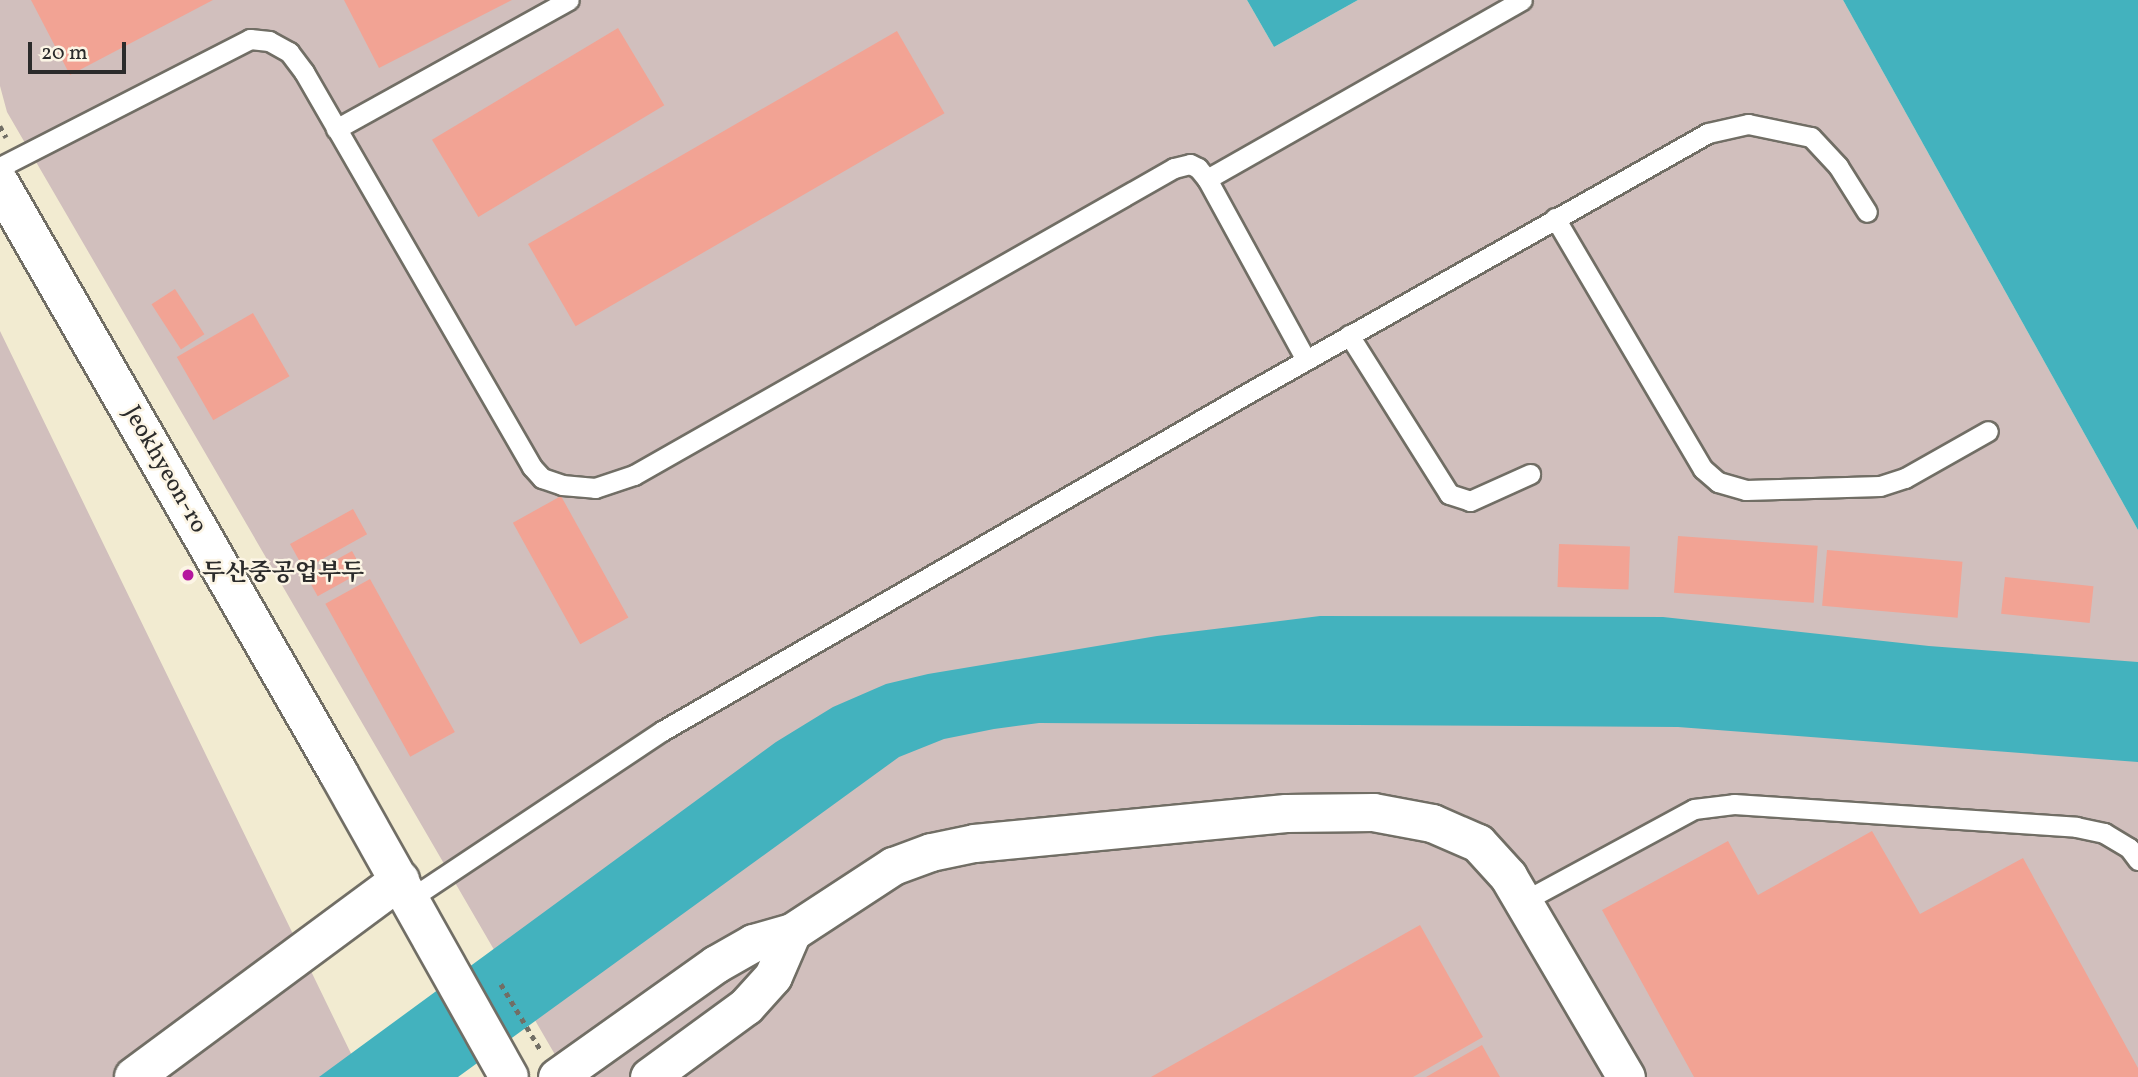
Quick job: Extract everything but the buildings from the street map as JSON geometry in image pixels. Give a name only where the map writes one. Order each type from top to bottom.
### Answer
[{"type":"main road","name":"Jeokhyeon-ro","points":[[0,184],[405,890],[509,1077]]},
{"type":"main road","points":[[134,1077],[405,890]]},
{"type":"street","points":[[556,1077],[716,964],[754,943],[792,932],[893,866],[931,852],[974,844],[1286,813],[1373,812],[1432,823],[1478,844],[1508,876],[1524,901],[1626,1077]]},
{"type":"street","points":[[649,1077],[746,1006],[773,976],[792,932]]},
{"type":"lane","points":[[336,129],[569,0]]},
{"type":"lane","points":[[1207,179],[1522,0]]},
{"type":"lane","points":[[0,167],[250,39],[269,41],[289,52],[532,467],[542,478],[562,485],[594,488],[634,475],[1174,168],[1189,164],[1198,168],[1207,179],[1306,360]]},
{"type":"lane","points":[[405,890],[662,732],[1349,335],[1708,133],[1748,124],[1811,137],[1838,166],[1867,212]]},
{"type":"lane","points":[[1555,218],[1703,469],[1718,482],[1746,490],[1880,486],[1905,478],[1988,431]]},
{"type":"lane","points":[[1349,335],[1449,494],[1469,500],[1530,474]]},
{"type":"lane","points":[[1524,901],[1695,809],[1734,804],[2076,827],[2104,833],[2129,848],[2138,860]]},
{"type":"shaded area","points":[[0,0],[1247,0],[1274,47],[1358,0],[1843,0],[2138,530],[2138,1077],[568,1077],[7,112],[0,86]]},
{"type":"shaded area","points":[[0,331],[359,1070],[364,1077],[0,1077]]},
{"type":"water","points":[[1247,0],[1358,0],[1274,47]]},
{"type":"water","points":[[1843,0],[2138,0],[2138,530]]},
{"type":"water","points":[[1320,616],[1663,617],[1929,646],[2138,662],[2138,762],[1678,727],[1039,723],[994,729],[944,739],[899,757],[458,1077],[319,1077],[776,742],[833,707],[886,684],[928,674],[1157,636]]},
{"type":"place","name":"두산중공업부두","points":[[188,575]]}]
